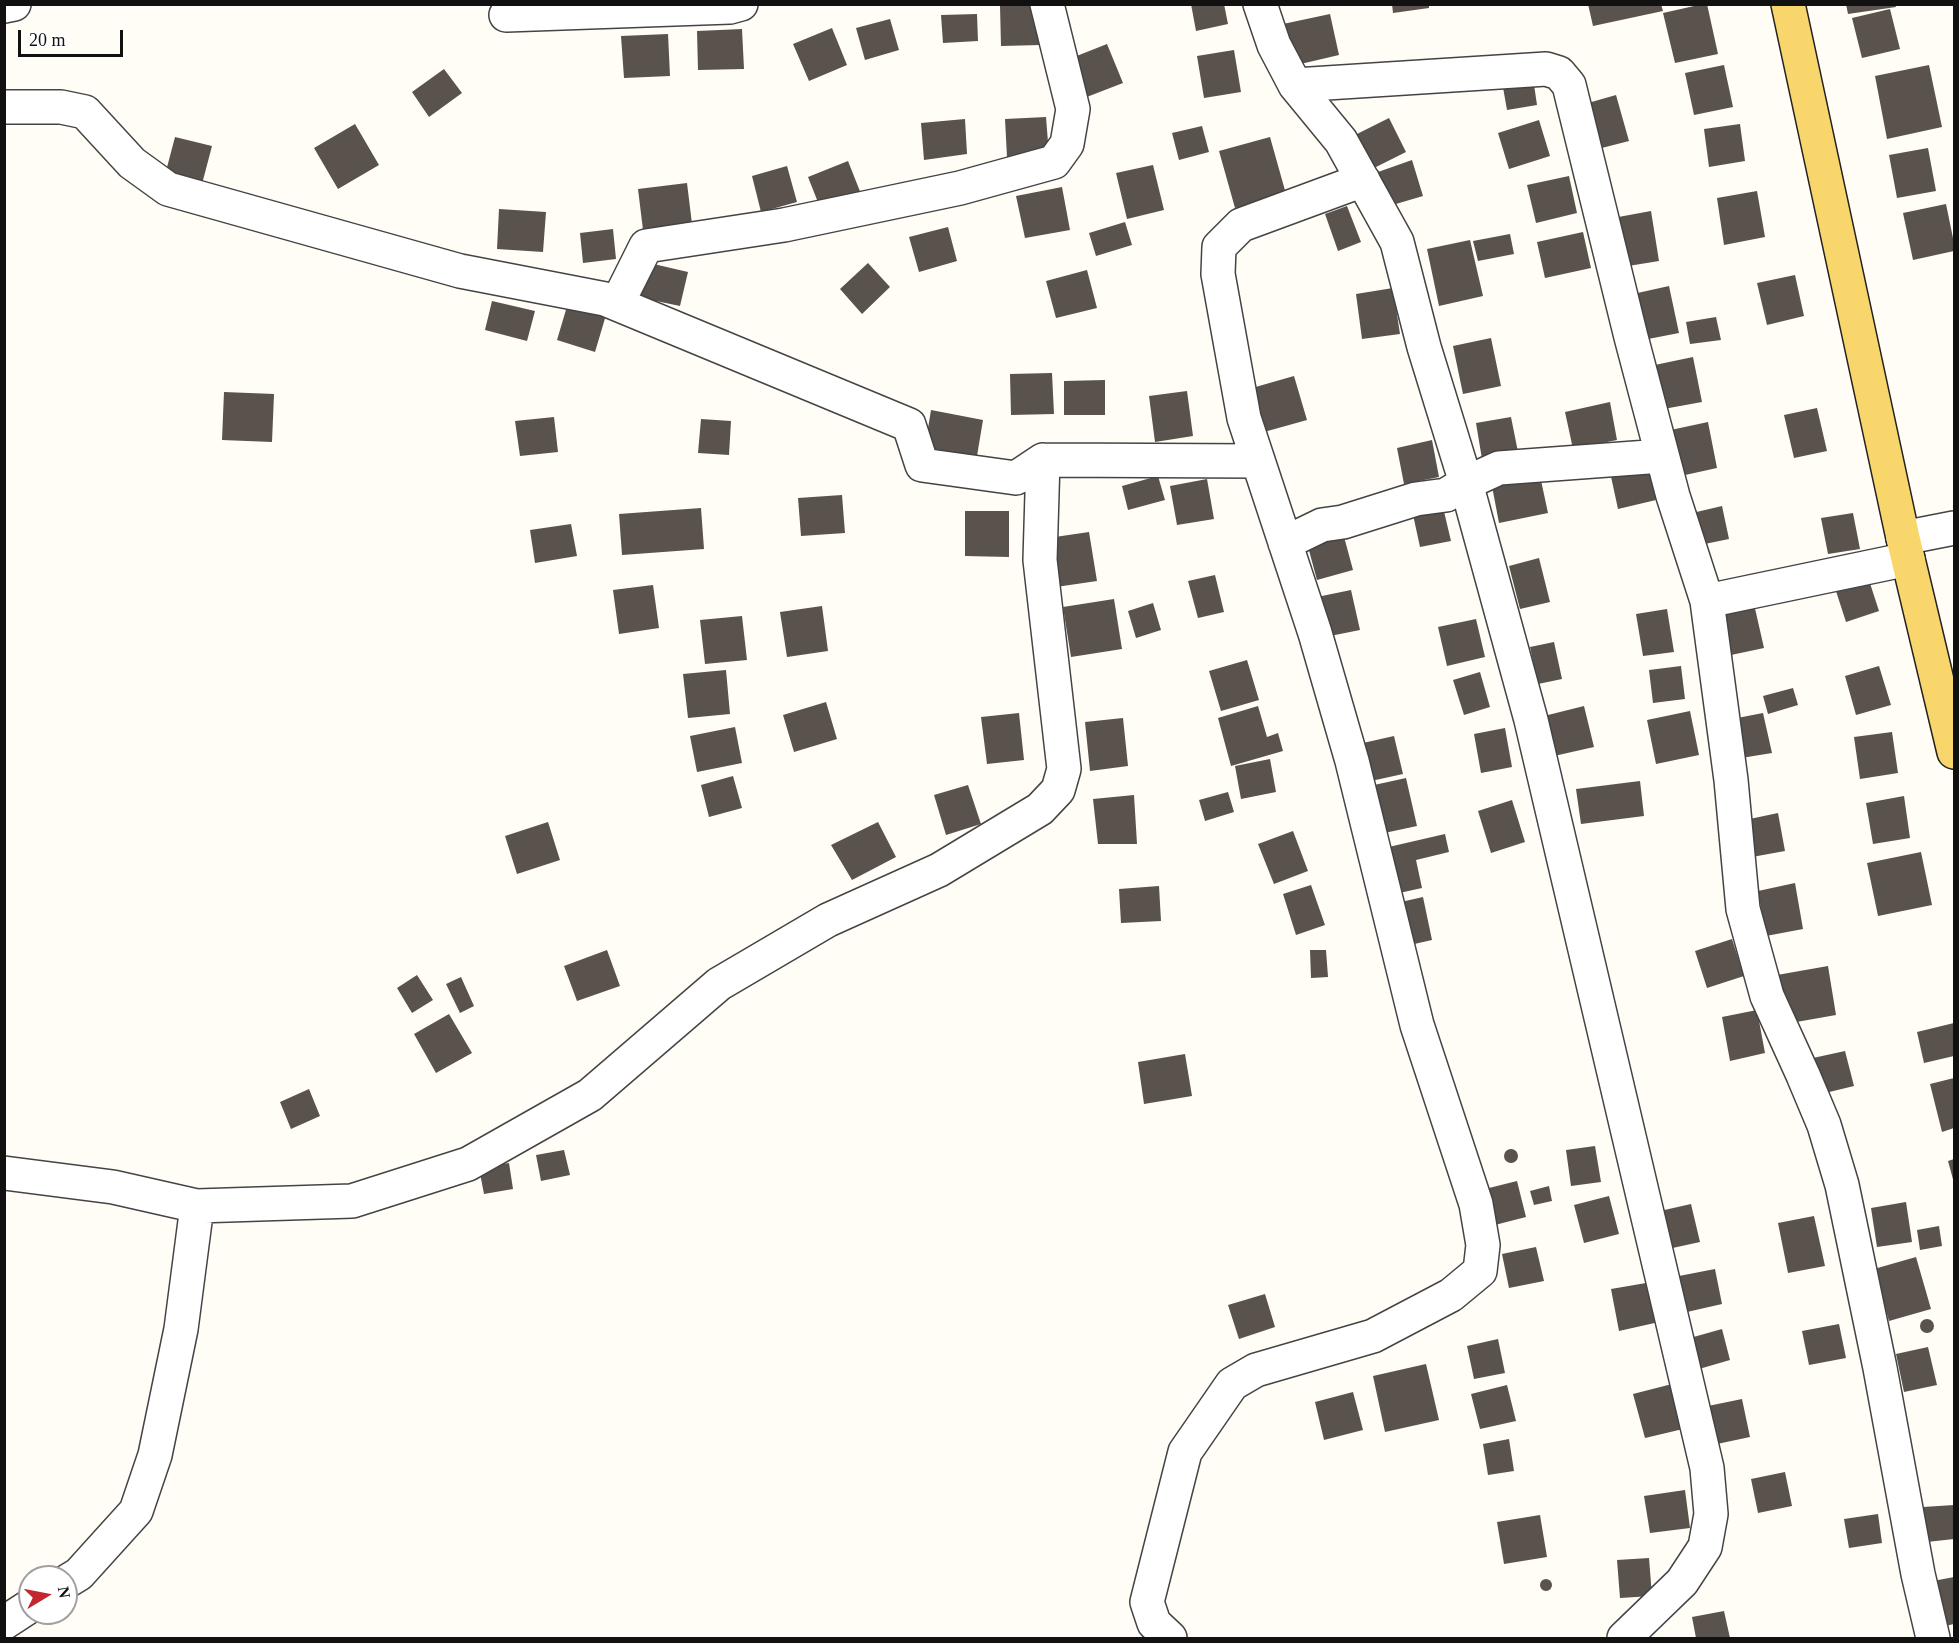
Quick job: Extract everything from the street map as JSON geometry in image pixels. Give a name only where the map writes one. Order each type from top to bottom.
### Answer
[{"type":"main road","points":[[1788,4],[1905,548],[1954,752]]},
{"type":"street","points":[[4,6],[14,4]]},
{"type":"street","points":[[506,15],[730,7],[741,4]]},
{"type":"street","points":[[617,304],[646,246],[784,225],[960,188],[1054,162],[1067,144],[1073,109],[1047,4]]},
{"type":"street","points":[[1260,4],[1274,45],[1295,85],[1341,141],[1397,242],[1424,347],[1466,483],[1534,731],[1707,1468],[1711,1514],[1705,1546],[1682,1582],[1624,1638]]},
{"type":"street","points":[[1295,85],[1546,69],[1559,73],[1569,85],[1662,456],[1707,601],[1731,780],[1743,909],[1767,996],[1824,1125],[1842,1185],[1880,1368],[1918,1574],[1933,1638]]},
{"type":"street","points":[[4,107],[61,107],[85,112],[132,163],[168,189],[460,271],[605,299],[909,425],[922,465],[1016,478],[1043,460],[1258,461]]},
{"type":"street","points":[[1170,1638],[1154,1623],[1147,1602],[1185,1452],[1232,1384],[1256,1370],[1373,1336],[1451,1295],[1480,1271],[1484,1245],[1476,1204],[1417,1026],[1352,761],[1315,633],[1244,418],[1218,274],[1219,247],[1241,225],[1363,180]]},
{"type":"street","points":[[1285,543],[1322,525],[1343,522],[1416,499],[1446,495],[1499,468],[1662,456]]},
{"type":"street","points":[[4,1173],[113,1187],[197,1206],[352,1201],[468,1164],[590,1095],[719,984],[828,920],[939,870],[1040,809],[1058,790],[1064,769],[1040,560],[1043,460]]},
{"type":"street","points":[[1707,601],[1905,548],[1954,528]]},
{"type":"street","points":[[78,1575],[136,1511],[155,1455],[181,1329],[197,1206]]},
{"type":"street","points":[[4,1623],[18,1614]]},
{"type":"building","points":[[1191,4],[1224,4],[1228,24],[1196,31]]},
{"type":"building","points":[[1392,4],[1429,4],[1429,8],[1393,13]]},
{"type":"building","points":[[1588,4],[1661,4],[1663,11],[1593,26]]},
{"type":"building","points":[[1707,4],[1718,54],[1675,63],[1663,13]]},
{"type":"building","points":[[1846,4],[1895,4],[1896,7],[1848,14]]},
{"type":"building","points":[[1041,5],[1041,45],[1001,46],[1000,6]]},
{"type":"building","points":[[1890,9],[1900,49],[1862,58],[1852,18]]},
{"type":"building","points":[[977,14],[978,41],[943,43],[941,15]]},
{"type":"building","points":[[1330,14],[1339,55],[1292,66],[1283,24]]},
{"type":"building","points":[[890,19],[899,50],[865,60],[856,28]]},
{"type":"building","points":[[832,28],[847,65],[809,81],[793,44]]},
{"type":"building","points":[[742,29],[744,69],[698,70],[697,31]]},
{"type":"building","points":[[668,34],[670,76],[624,78],[621,36]]},
{"type":"building","points":[[1107,44],[1123,83],[1079,100],[1064,61]]},
{"type":"building","points":[[1234,50],[1241,92],[1204,98],[1197,56]]},
{"type":"building","points":[[1724,65],[1733,107],[1694,115],[1685,73]]},
{"type":"building","points":[[1929,65],[1942,127],[1887,139],[1875,76]]},
{"type":"building","points":[[444,69],[462,93],[429,117],[412,92]]},
{"type":"building","points":[[1532,71],[1537,105],[1507,110],[1501,76]]},
{"type":"building","points":[[1616,95],[1629,141],[1594,150],[1581,105]]},
{"type":"building","points":[[1046,117],[1049,155],[1007,157],[1005,119]]},
{"type":"building","points":[[1389,118],[1406,152],[1370,170],[1353,136]]},
{"type":"building","points":[[965,119],[967,154],[924,160],[921,123]]},
{"type":"building","points":[[1539,120],[1550,156],[1509,169],[1498,133]]},
{"type":"building","points":[[355,124],[379,165],[338,189],[314,148]]},
{"type":"building","points":[[1740,124],[1745,161],[1709,167],[1704,129]]},
{"type":"building","points":[[1202,126],[1209,152],[1179,160],[1172,133]]},
{"type":"building","points":[[175,137],[212,146],[202,184],[165,175]]},
{"type":"building","points":[[1270,137],[1286,194],[1235,208],[1219,151]]},
{"type":"building","points":[[1928,148],[1936,191],[1897,198],[1889,155]]},
{"type":"building","points":[[1412,160],[1423,196],[1389,206],[1378,172]]},
{"type":"building","points":[[848,161],[863,199],[823,215],[808,177]]},
{"type":"building","points":[[1153,165],[1164,210],[1127,219],[1116,173]]},
{"type":"building","points":[[787,166],[797,202],[761,212],[752,176]]},
{"type":"building","points":[[1569,176],[1577,213],[1536,223],[1527,185]]},
{"type":"building","points":[[687,183],[692,224],[643,230],[638,189]]},
{"type":"building","points":[[1062,187],[1070,230],[1025,238],[1016,196]]},
{"type":"building","points":[[1757,191],[1765,237],[1724,245],[1717,198]]},
{"type":"building","points":[[1946,204],[1954,251],[1913,260],[1903,213]]},
{"type":"building","points":[[1347,206],[1361,242],[1338,251],[1325,214]]},
{"type":"building","points":[[499,209],[546,212],[543,252],[497,249]]},
{"type":"building","points":[[1651,211],[1659,261],[1622,267],[1613,218]]},
{"type":"building","points":[[1125,222],[1132,245],[1096,256],[1089,233]]},
{"type":"building","points":[[948,227],[957,261],[919,272],[909,237]]},
{"type":"building","points":[[613,229],[616,259],[583,263],[580,233]]},
{"type":"building","points":[[1583,232],[1591,268],[1545,278],[1537,242]]},
{"type":"building","points":[[1510,234],[1514,254],[1478,261],[1473,241]]},
{"type":"building","points":[[1470,240],[1483,296],[1439,306],[1427,249]]},
{"type":"building","points":[[645,262],[688,272],[680,306],[637,297]]},
{"type":"building","points":[[868,263],[890,287],[862,314],[840,289]]},
{"type":"building","points":[[1087,270],[1097,308],[1056,318],[1046,281]]},
{"type":"building","points":[[1795,275],[1804,316],[1767,325],[1757,283]]},
{"type":"building","points":[[1669,286],[1679,333],[1643,340],[1633,294]]},
{"type":"building","points":[[1393,288],[1400,334],[1362,339],[1356,294]]},
{"type":"building","points":[[492,301],[535,311],[527,341],[485,330]]},
{"type":"building","points":[[568,303],[606,315],[595,352],[557,340]]},
{"type":"building","points":[[1716,317],[1721,340],[1690,344],[1686,322]]},
{"type":"building","points":[[1491,338],[1501,386],[1463,394],[1453,346]]},
{"type":"building","points":[[1693,357],[1702,402],[1658,410],[1650,366]]},
{"type":"building","points":[[1052,373],[1054,414],[1011,415],[1010,374]]},
{"type":"building","points":[[1294,376],[1307,420],[1264,432],[1252,388]]},
{"type":"building","points":[[1105,380],[1105,415],[1064,415],[1064,381]]},
{"type":"building","points":[[1187,391],[1193,436],[1155,442],[1149,396]]},
{"type":"building","points":[[224,392],[274,394],[272,442],[222,440]]},
{"type":"building","points":[[1610,402],[1617,440],[1573,449],[1565,412]]},
{"type":"building","points":[[1817,408],[1827,451],[1794,458],[1784,415]]},
{"type":"building","points":[[931,410],[983,420],[976,462],[924,453]]},
{"type":"building","points":[[554,417],[558,452],[520,456],[515,421]]},
{"type":"building","points":[[1511,417],[1518,452],[1482,459],[1476,423]]},
{"type":"building","points":[[701,419],[731,421],[729,455],[698,453]]},
{"type":"building","points":[[1708,422],[1717,468],[1676,477],[1666,431]]},
{"type":"building","points":[[1432,440],[1439,477],[1404,484],[1397,448]]},
{"type":"building","points":[[1647,463],[1656,500],[1618,509],[1610,472]]},
{"type":"building","points":[[1539,471],[1548,513],[1499,523],[1491,481]]},
{"type":"building","points":[[1158,476],[1165,500],[1128,510],[1122,486]]},
{"type":"building","points":[[1207,479],[1214,519],[1177,525],[1170,486]]},
{"type":"building","points":[[842,495],[845,533],[801,536],[798,498]]},
{"type":"building","points":[[1442,503],[1451,541],[1420,547],[1412,510]]},
{"type":"building","points":[[1722,506],[1729,539],[1695,546],[1688,514]]},
{"type":"building","points":[[701,508],[704,549],[622,555],[619,514]]},
{"type":"building","points":[[965,511],[1009,511],[1009,557],[965,556]]},
{"type":"building","points":[[1853,513],[1860,549],[1828,554],[1821,518]]},
{"type":"building","points":[[571,524],[577,556],[535,563],[530,530]]},
{"type":"building","points":[[1089,532],[1097,581],[1056,587],[1048,538]]},
{"type":"building","points":[[1343,533],[1353,570],[1317,580],[1307,543]]},
{"type":"building","points":[[1539,558],[1550,602],[1520,609],[1509,566]]},
{"type":"building","points":[[1867,574],[1879,611],[1846,622],[1834,585]]},
{"type":"building","points":[[1215,575],[1224,612],[1198,618],[1188,581]]},
{"type":"building","points":[[653,585],[659,628],[619,634],[613,590]]},
{"type":"building","points":[[1351,590],[1360,630],[1325,637],[1317,597]]},
{"type":"building","points":[[1114,599],[1122,649],[1071,657],[1063,607]]},
{"type":"building","points":[[1153,603],[1161,630],[1136,638],[1128,611]]},
{"type":"building","points":[[1754,604],[1764,648],[1731,655],[1721,611]]},
{"type":"building","points":[[822,606],[828,651],[787,657],[780,612]]},
{"type":"building","points":[[1667,609],[1674,652],[1643,656],[1636,614]]},
{"type":"building","points":[[742,616],[747,660],[705,664],[700,620]]},
{"type":"building","points":[[1476,619],[1485,657],[1447,666],[1438,627]]},
{"type":"building","points":[[1554,642],[1562,679],[1538,684],[1530,647]]},
{"type":"building","points":[[1247,660],[1259,700],[1221,711],[1209,671]]},
{"type":"building","points":[[1681,666],[1685,699],[1653,703],[1649,670]]},
{"type":"building","points":[[1879,666],[1891,705],[1856,715],[1845,676]]},
{"type":"building","points":[[726,670],[730,714],[688,718],[683,674]]},
{"type":"building","points":[[1480,672],[1490,707],[1464,715],[1453,680]]},
{"type":"building","points":[[1793,688],[1798,705],[1768,714],[1763,696]]},
{"type":"building","points":[[826,702],[837,739],[794,752],[783,715]]},
{"type":"building","points":[[1258,706],[1267,737],[1278,733],[1283,751],[1231,766],[1218,718]]},
{"type":"building","points":[[1584,706],[1594,747],[1554,756],[1544,716]]},
{"type":"building","points":[[1690,711],[1699,755],[1656,764],[1647,720]]},
{"type":"building","points":[[1019,713],[1024,760],[987,764],[981,717]]},
{"type":"building","points":[[1763,713],[1772,753],[1735,759],[1727,720]]},
{"type":"building","points":[[1123,718],[1128,766],[1090,771],[1085,722]]},
{"type":"building","points":[[735,727],[742,763],[697,772],[690,736]]},
{"type":"building","points":[[1505,728],[1512,767],[1481,773],[1474,734]]},
{"type":"building","points":[[1892,732],[1898,773],[1860,779],[1854,737]]},
{"type":"building","points":[[1394,736],[1403,774],[1371,781],[1363,743]]},
{"type":"building","points":[[1270,759],[1276,792],[1241,799],[1235,766]]},
{"type":"building","points":[[733,776],[742,808],[709,817],[701,785]]},
{"type":"building","points":[[1406,778],[1417,826],[1375,835],[1365,787]]},
{"type":"building","points":[[1640,781],[1644,816],[1581,824],[1576,789]]},
{"type":"building","points":[[968,785],[981,824],[946,835],[934,795]]},
{"type":"building","points":[[1228,792],[1234,812],[1205,821],[1199,800]]},
{"type":"building","points":[[1134,795],[1137,844],[1098,844],[1093,799]]},
{"type":"building","points":[[1904,796],[1910,838],[1873,844],[1866,803]]},
{"type":"building","points":[[1512,800],[1525,842],[1491,853],[1478,811]]},
{"type":"building","points":[[1778,813],[1785,851],[1752,857],[1745,820]]},
{"type":"building","points":[[548,822],[560,860],[517,874],[505,836]]},
{"type":"building","points":[[878,822],[896,857],[852,880],[831,845]]},
{"type":"building","points":[[1293,831],[1308,871],[1274,884],[1258,844]]},
{"type":"building","points":[[1445,834],[1449,852],[1416,860],[1422,888],[1390,895],[1380,849]]},
{"type":"building","points":[[1921,852],[1932,905],[1878,916],[1867,863]]},
{"type":"building","points":[[1795,883],[1803,929],[1766,936],[1758,891]]},
{"type":"building","points":[[1311,885],[1325,925],[1296,935],[1283,894]]},
{"type":"building","points":[[1159,886],[1161,921],[1121,923],[1119,889]]},
{"type":"building","points":[[1423,897],[1432,940],[1401,947],[1392,904]]},
{"type":"building","points":[[1732,939],[1744,976],[1707,988],[1695,951]]},
{"type":"building","points":[[607,950],[620,986],[577,1001],[564,966]]},
{"type":"building","points":[[1310,950],[1326,950],[1328,977],[1311,978]]},
{"type":"building","points":[[1828,966],[1836,1015],[1785,1024],[1777,975]]},
{"type":"building","points":[[417,975],[433,1000],[412,1013],[397,988]]},
{"type":"building","points":[[461,977],[474,1006],[460,1013],[446,984]]},
{"type":"building","points":[[1757,1010],[1765,1053],[1730,1061],[1722,1017]]},
{"type":"building","points":[[449,1014],[472,1053],[436,1073],[414,1034]]},
{"type":"building","points":[[1954,1023],[1954,1056],[1924,1063],[1917,1032]]},
{"type":"building","points":[[1845,1051],[1854,1086],[1821,1094],[1813,1058]]},
{"type":"building","points":[[1185,1054],[1192,1096],[1144,1104],[1138,1062]]},
{"type":"building","points":[[1954,1078],[1954,1128],[1942,1132],[1930,1084]]},
{"type":"building","points":[[309,1089],[320,1116],[291,1129],[280,1102]]},
{"type":"building","points":[[1595,1146],[1601,1182],[1571,1186],[1566,1150]]},
{"type":"building","points":[[1508,1149],[1514,1149],[1518,1156],[1514,1163],[1508,1163],[1504,1159],[1504,1153]]},
{"type":"building","points":[[564,1150],[570,1175],[541,1181],[536,1155]]},
{"type":"building","points":[[1954,1159],[1954,1183],[1948,1161]]},
{"type":"building","points":[[509,1163],[513,1189],[484,1194],[479,1168]]},
{"type":"building","points":[[1517,1181],[1526,1217],[1491,1226],[1481,1190]]},
{"type":"building","points":[[1549,1186],[1552,1201],[1534,1205],[1530,1191]]},
{"type":"building","points":[[1609,1196],[1619,1234],[1584,1243],[1574,1205]]},
{"type":"building","points":[[1906,1202],[1912,1242],[1877,1247],[1871,1208]]},
{"type":"building","points":[[1691,1204],[1700,1242],[1668,1249],[1660,1211]]},
{"type":"building","points":[[1814,1216],[1825,1266],[1788,1273],[1778,1223]]},
{"type":"building","points":[[1939,1226],[1942,1246],[1920,1250],[1917,1230]]},
{"type":"building","points":[[1536,1247],[1544,1281],[1509,1288],[1502,1254]]},
{"type":"building","points":[[1916,1257],[1931,1309],[1889,1321],[1874,1269]]},
{"type":"building","points":[[1715,1269],[1722,1304],[1687,1312],[1679,1276]]},
{"type":"building","points":[[1646,1283],[1659,1322],[1619,1331],[1611,1289]]},
{"type":"building","points":[[1265,1294],[1275,1327],[1239,1339],[1228,1305]]},
{"type":"building","points":[[1924,1319],[1930,1319],[1934,1326],[1930,1333],[1924,1333],[1920,1329],[1920,1323]]},
{"type":"building","points":[[1839,1324],[1846,1358],[1809,1365],[1802,1331]]},
{"type":"building","points":[[1722,1329],[1730,1360],[1699,1369],[1690,1338]]},
{"type":"building","points":[[1498,1339],[1505,1373],[1474,1379],[1467,1346]]},
{"type":"building","points":[[1928,1347],[1937,1385],[1904,1392],[1896,1354]]},
{"type":"building","points":[[1426,1364],[1439,1420],[1385,1432],[1373,1376]]},
{"type":"building","points":[[1672,1384],[1683,1429],[1645,1438],[1633,1394]]},
{"type":"building","points":[[1507,1385],[1516,1421],[1480,1429],[1471,1394]]},
{"type":"building","points":[[1353,1392],[1363,1430],[1324,1440],[1315,1402]]},
{"type":"building","points":[[1742,1399],[1750,1437],[1717,1444],[1708,1406]]},
{"type":"building","points":[[1509,1439],[1514,1471],[1488,1475],[1483,1444]]},
{"type":"building","points":[[1785,1472],[1792,1506],[1758,1513],[1751,1479]]},
{"type":"building","points":[[1685,1490],[1690,1528],[1650,1533],[1644,1496]]},
{"type":"building","points":[[1954,1505],[1954,1539],[1927,1542],[1923,1507]]},
{"type":"building","points":[[1878,1514],[1882,1543],[1849,1548],[1844,1519]]},
{"type":"building","points":[[1540,1515],[1547,1557],[1504,1564],[1497,1522]]},
{"type":"building","points":[[1649,1558],[1652,1596],[1620,1598],[1617,1560]]},
{"type":"building","points":[[1954,1577],[1954,1624],[1936,1628],[1928,1582]]},
{"type":"building","points":[[1548,1579],[1551,1580],[1551,1590],[1544,1591],[1541,1590],[1540,1583],[1541,1580]]},
{"type":"building","points":[[1724,1611],[1730,1638],[1696,1638],[1692,1617]]}]
